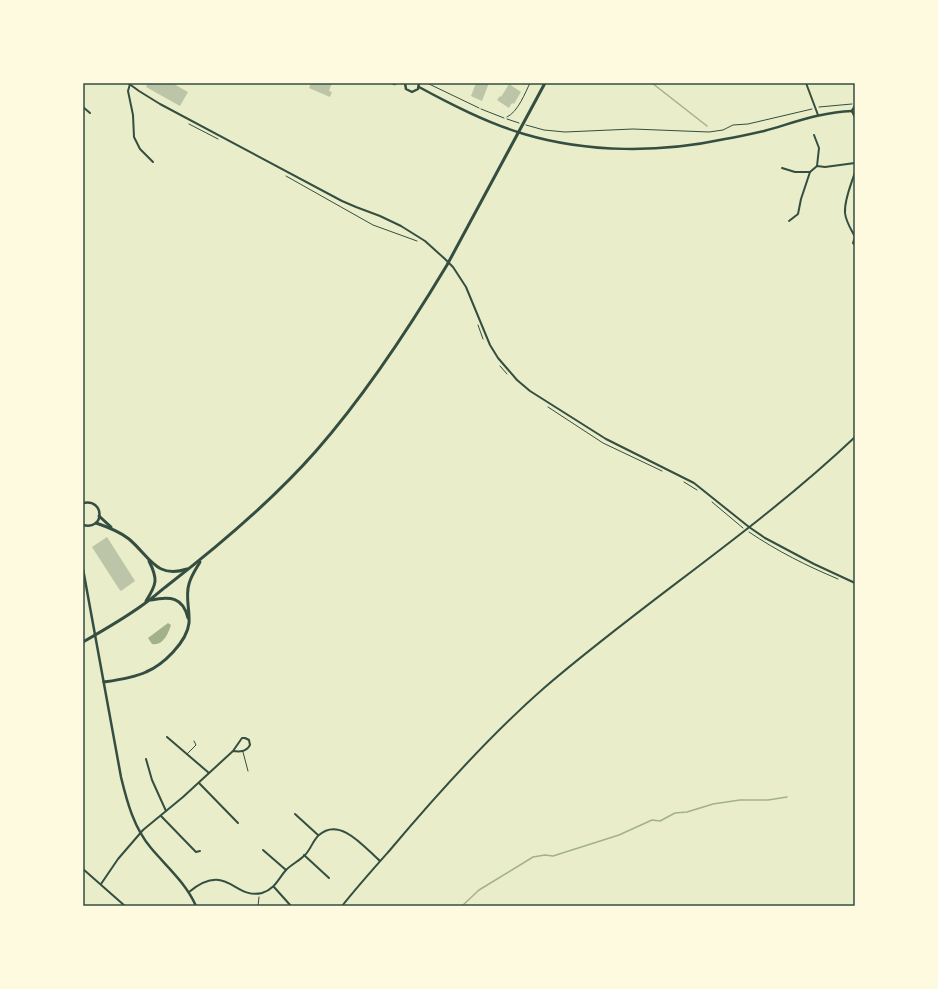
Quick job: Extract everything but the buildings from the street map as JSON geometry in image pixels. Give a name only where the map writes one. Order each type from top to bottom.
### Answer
[{"type":"highway","points":[[84,642],[144,604],[201,560],[276,493],[335,429],[413,321],[447,265],[545,83]]},
{"type":"highway","points":[[100,516],[159,568],[167,572],[175,572],[191,568]]},
{"type":"highway","points":[[96,523],[112,528]]},
{"type":"highway","points":[[144,604],[156,582],[155,574],[148,559]]},
{"type":"highway","points":[[104,682],[132,677],[153,669],[178,647],[185,636],[189,622],[189,584],[201,560]]},
{"type":"highway","points":[[149,600],[166,597],[178,601],[184,608],[189,622]]},
{"type":"main road","points":[[405,83],[405,88],[409,91],[415,91],[419,87],[419,83]]},
{"type":"main road","points":[[419,87],[477,116],[524,134],[611,148],[663,147],[713,142],[818,115],[852,111]]},
{"type":"main road","points":[[852,111],[855,106]]},
{"type":"main road","points":[[852,111],[855,117]]},
{"type":"main road","points":[[83,503],[90,502],[95,505],[99,510],[100,516],[96,523],[90,526],[83,525]]},
{"type":"main road","points":[[83,568],[116,751],[127,800],[141,832],[150,847],[177,876],[189,892],[196,906]]},
{"type":"street","points":[[806,83],[818,115]]},
{"type":"street","points":[[153,162],[140,149],[134,137],[133,116],[128,91],[129,84],[160,104],[308,183],[342,201],[401,226],[425,241],[438,252],[459,275],[473,301],[490,345],[498,358],[517,380],[535,394],[606,439],[694,483],[749,527],[789,551],[855,583]]},
{"type":"street","points":[[83,107],[90,114]]},
{"type":"street","points":[[789,221],[798,214],[801,199],[810,172],[817,166],[820,148],[814,135]]},
{"type":"street","points":[[817,166],[826,167],[855,163]]},
{"type":"street","points":[[782,168],[795,172],[810,172]]},
{"type":"street","points":[[855,172],[845,213],[847,222],[855,237],[853,243],[855,245]]},
{"type":"street","points":[[342,906],[451,779],[507,723],[544,689],[624,623],[749,527],[827,463],[855,437]]},
{"type":"street","points":[[167,737],[210,773]]},
{"type":"street","points":[[101,884],[118,859],[141,832],[167,812],[210,773],[233,751],[242,738],[249,740],[250,745],[246,750],[243,752],[233,751]]},
{"type":"street","points":[[146,758],[152,780],[167,812]]},
{"type":"street","points":[[199,783],[238,823]]},
{"type":"street","points":[[295,814],[318,835]]},
{"type":"street","points":[[162,816],[196,852],[200,851]]},
{"type":"street","points":[[189,892],[206,881],[216,880],[229,882],[248,893],[254,894],[265,892],[274,887],[286,870],[304,855],[318,835],[327,830],[343,830],[355,838],[380,861]]},
{"type":"street","points":[[263,850],[286,870]]},
{"type":"street","points":[[304,855],[329,878]]},
{"type":"street","points":[[83,869],[125,906]]},
{"type":"street","points":[[274,887],[291,906]]},
{"type":"lane","points":[[481,109],[504,118]]},
{"type":"lane","points":[[189,124],[190,120]]},
{"type":"lane","points":[[188,754],[196,745],[194,741]]},
{"type":"lane","points":[[243,752],[248,771]]},
{"type":"path","points":[[390,83],[394,85],[396,83]]},
{"type":"path","points":[[427,83],[481,109]]},
{"type":"path","points":[[504,118],[513,112],[530,83]]},
{"type":"path","points":[[504,118],[530,126],[554,131],[633,129],[709,132],[724,130],[733,125],[748,124],[815,108],[855,103]]},
{"type":"path","points":[[189,124],[220,140]]},
{"type":"path","points":[[282,173],[374,226],[419,241]]},
{"type":"path","points":[[258,906],[259,897]]},
{"type":"shaded area","points":[[168,623],[171,625],[164,639],[159,643],[152,644],[148,638]]},
{"type":"waterway","points":[[652,83],[707,126]]},
{"type":"waterway","points":[[462,906],[479,890],[533,857],[545,855],[553,856],[619,835],[652,820],[660,821],[675,813],[687,812],[713,804],[740,800],[768,800],[787,797]]}]
